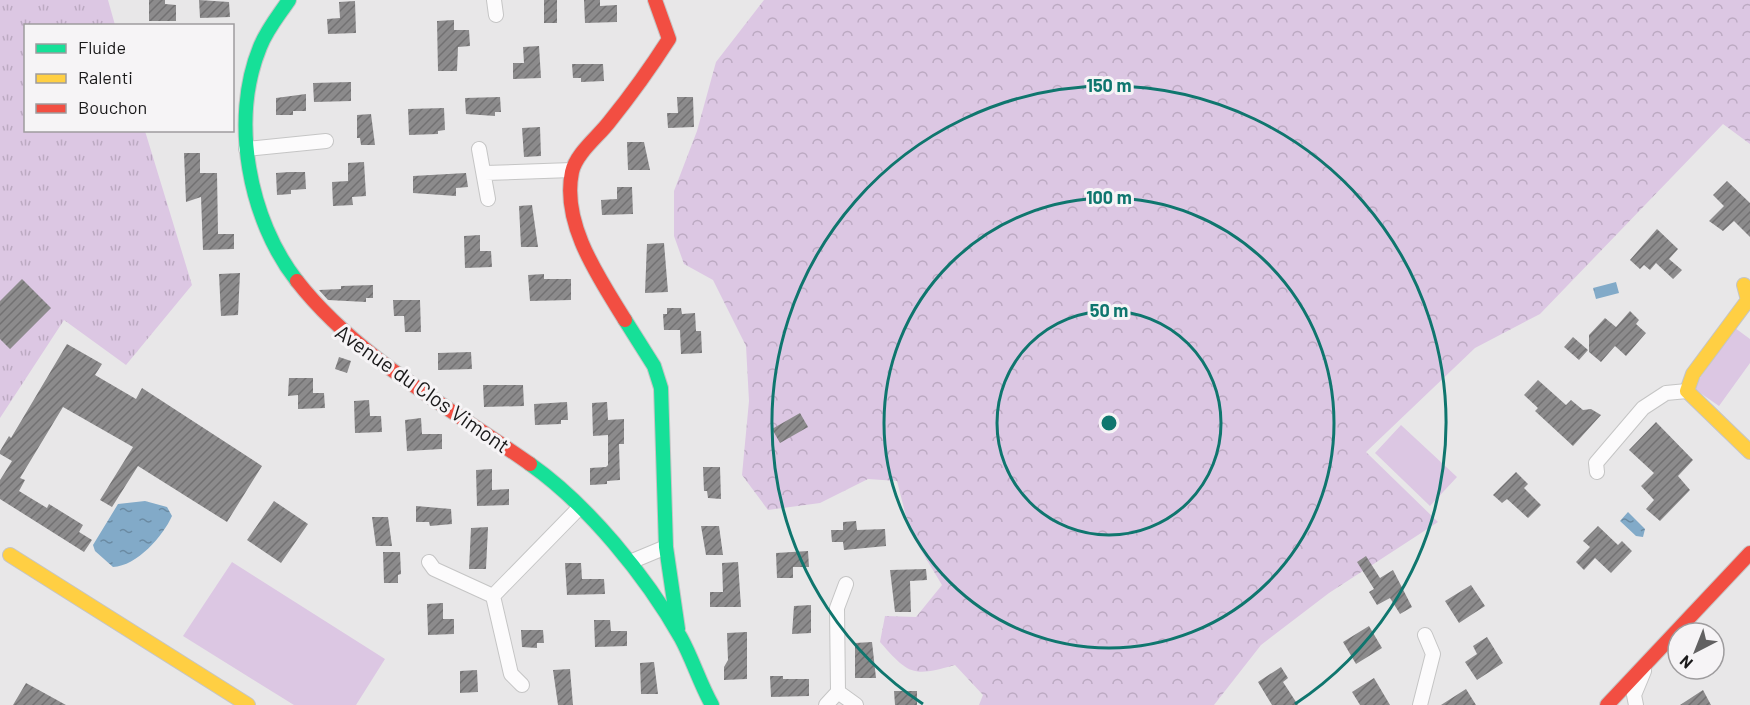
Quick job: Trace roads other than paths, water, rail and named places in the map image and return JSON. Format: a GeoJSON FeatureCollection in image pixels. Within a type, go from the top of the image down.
{"type":"FeatureCollection","features":[{"type":"Feature","properties":{"kind":"street","name":"Avenue du Clos Vimont"},"geometry":{"type":"LineString","coordinates":[[289,0],[265,36],[254,73],[246,118],[246,149],[255,200],[277,254],[305,297],[362,348],[488,433],[550,479],[579,508],[630,562],[680,636],[712,705]]}},
{"type":"Feature","properties":{"kind":"street"},"geometry":{"type":"LineString","coordinates":[[494,0],[496,15]]}},
{"type":"Feature","properties":{"kind":"street"},"geometry":{"type":"LineString","coordinates":[[485,172],[572,170],[642,81],[669,39],[655,0]]}},
{"type":"Feature","properties":{"kind":"street"},"geometry":{"type":"LineString","coordinates":[[246,149],[326,141]]}},
{"type":"Feature","properties":{"kind":"street"},"geometry":{"type":"LineString","coordinates":[[479,149],[485,172],[488,199]]}},
{"type":"Feature","properties":{"kind":"street","name":"Avenue du Clos Vimont"},"geometry":{"type":"LineString","coordinates":[[572,170],[569,194],[574,220],[583,245],[654,366],[661,388],[666,547],[680,636]]}},
{"type":"Feature","properties":{"kind":"street"},"geometry":{"type":"LineString","coordinates":[[1687,391],[1693,374],[1748,300],[1744,285]]}},
{"type":"Feature","properties":{"kind":"street"},"geometry":{"type":"LineString","coordinates":[[1597,472],[1596,463],[1643,408],[1666,393],[1687,391],[1750,452]]}},
{"type":"Feature","properties":{"kind":"street"},"geometry":{"type":"LineString","coordinates":[[493,596],[579,508]]}},
{"type":"Feature","properties":{"kind":"street"},"geometry":{"type":"LineString","coordinates":[[630,562],[666,547]]}},
{"type":"Feature","properties":{"kind":"street"},"geometry":{"type":"LineString","coordinates":[[1607,705],[1649,658],[1750,554]]}},
{"type":"Feature","properties":{"kind":"street"},"geometry":{"type":"LineString","coordinates":[[10,555],[248,705]]}},
{"type":"Feature","properties":{"kind":"street"},"geometry":{"type":"LineString","coordinates":[[429,562],[434,569],[493,596]]}},
{"type":"Feature","properties":{"kind":"street"},"geometry":{"type":"LineString","coordinates":[[826,705],[838,692],[837,608],[846,584]]}},
{"type":"Feature","properties":{"kind":"street"},"geometry":{"type":"LineString","coordinates":[[493,596],[511,674],[522,685]]}},
{"type":"Feature","properties":{"kind":"street"},"geometry":{"type":"LineString","coordinates":[[1420,705],[1433,654],[1425,634]]}},
{"type":"Feature","properties":{"kind":"street"},"geometry":{"type":"LineString","coordinates":[[1636,705],[1634,695],[1649,658]]}},
{"type":"Feature","properties":{"kind":"street"},"geometry":{"type":"LineString","coordinates":[[838,692],[856,705]]}},
{"type":"Feature","properties":{"kind":"water"},"geometry":{"type":"Polygon","coordinates":[[[1616,282],[1619,293],[1596,299],[1593,288],[1616,282]]]}},
{"type":"Feature","properties":{"kind":"water"},"geometry":{"type":"Polygon","coordinates":[[[145,501],[167,507],[172,516],[156,541],[140,556],[113,567],[95,551],[93,545],[118,504],[145,501]]]}},
{"type":"Feature","properties":{"kind":"water"},"geometry":{"type":"Polygon","coordinates":[[[1628,512],[1645,529],[1643,537],[1636,536],[1620,521],[1628,512]]]}}]}
